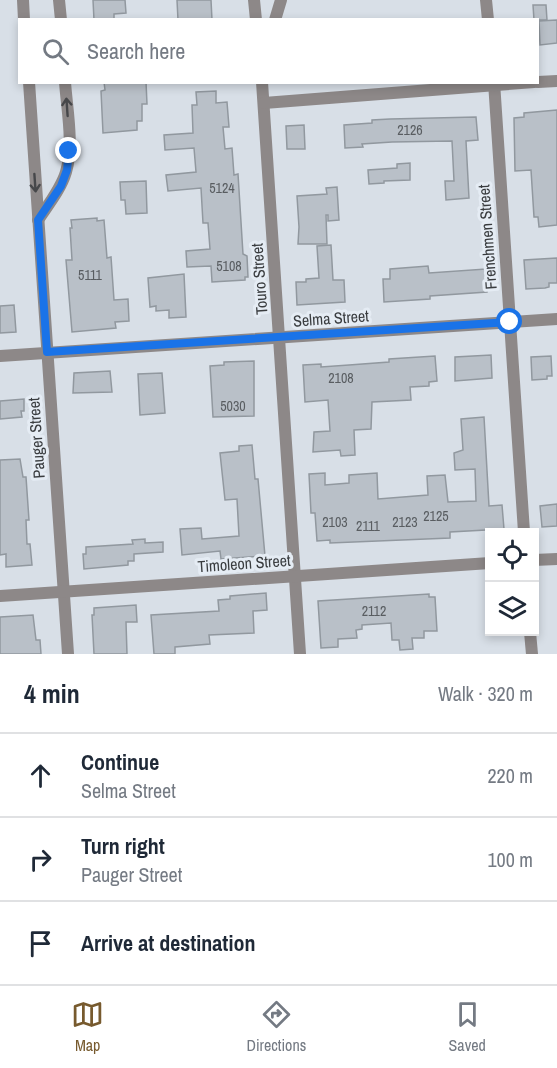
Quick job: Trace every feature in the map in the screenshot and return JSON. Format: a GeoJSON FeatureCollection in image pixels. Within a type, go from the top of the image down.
{"type":"FeatureCollection","features":[{"type":"Feature","properties":{"kind":"street"},"geometry":{"type":"LineString","coordinates":[[23,0],[24,18]]}},
{"type":"Feature","properties":{"kind":"street"},"geometry":{"type":"LineString","coordinates":[[59,0],[61,18]]}},
{"type":"Feature","properties":{"kind":"street"},"geometry":{"type":"LineString","coordinates":[[254,0],[256,18]]}},
{"type":"Feature","properties":{"kind":"street"},"geometry":{"type":"LineString","coordinates":[[276,18],[280,0]]}},
{"type":"Feature","properties":{"kind":"street"},"geometry":{"type":"LineString","coordinates":[[486,0],[488,18]]}},
{"type":"Feature","properties":{"kind":"street"},"geometry":{"type":"LineString","coordinates":[[539,82],[557,81]]}},
{"type":"Feature","properties":{"kind":"street","name":"Pauger Street"},"geometry":{"type":"LineString","coordinates":[[28,84],[68,654]]}},
{"type":"Feature","properties":{"kind":"street"},"geometry":{"type":"LineString","coordinates":[[38,220],[61,186],[67,170],[69,135],[65,84]]}},
{"type":"Feature","properties":{"kind":"street","name":"Touro Street"},"geometry":{"type":"LineString","coordinates":[[262,84],[300,654]]}},
{"type":"Feature","properties":{"kind":"street"},"geometry":{"type":"LineString","coordinates":[[264,103],[494,84]]}},
{"type":"Feature","properties":{"kind":"street","name":"Frenchmen Street"},"geometry":{"type":"LineString","coordinates":[[494,84],[524,528]]}},
{"type":"Feature","properties":{"kind":"street","name":"Selma Street"},"geometry":{"type":"LineString","coordinates":[[0,356],[557,319]]}},
{"type":"Feature","properties":{"kind":"street"},"geometry":{"type":"LineString","coordinates":[[539,560],[557,559]]}},
{"type":"Feature","properties":{"kind":"street","name":"Timoleon Street"},"geometry":{"type":"LineString","coordinates":[[0,596],[485,563]]}},
{"type":"Feature","properties":{"kind":"street"},"geometry":{"type":"LineString","coordinates":[[530,636],[531,654]]}},
{"type":"Feature","properties":{"kind":"building"},"geometry":{"type":"Polygon","coordinates":[[[93,0],[125,0],[126,13],[114,14],[114,18],[94,18],[93,0]]]}},
{"type":"Feature","properties":{"kind":"building"},"geometry":{"type":"Polygon","coordinates":[[[177,0],[211,0],[212,18],[178,18],[177,0]]]}},
{"type":"Feature","properties":{"kind":"building"},"geometry":{"type":"Polygon","coordinates":[[[533,5],[546,5],[547,20],[534,18],[533,5]]]}},
{"type":"Feature","properties":{"kind":"building"},"geometry":{"type":"Polygon","coordinates":[[[557,20],[557,43],[540,45],[539,21],[557,20]]]}},
{"type":"Feature","properties":{"kind":"building"},"geometry":{"type":"Polygon","coordinates":[[[104,84],[146,84],[147,104],[142,104],[142,121],[137,121],[137,130],[103,133],[101,91],[105,90],[104,84]]]}},
{"type":"Feature","properties":{"kind":"building"},"geometry":{"type":"Polygon","coordinates":[[[216,91],[216,103],[227,102],[229,127],[223,127],[225,149],[232,148],[234,175],[238,174],[243,254],[247,256],[248,277],[245,277],[245,280],[212,282],[211,266],[187,267],[186,251],[210,249],[208,223],[203,223],[201,188],[168,191],[166,175],[196,172],[194,148],[165,150],[164,135],[193,133],[192,105],[197,105],[196,92],[216,91]]]}},
{"type":"Feature","properties":{"kind":"building"},"geometry":{"type":"Polygon","coordinates":[[[557,110],[557,225],[539,227],[538,217],[534,217],[531,170],[515,171],[514,118],[524,117],[524,113],[557,110]]]}},
{"type":"Feature","properties":{"kind":"building"},"geometry":{"type":"Polygon","coordinates":[[[476,117],[478,140],[466,141],[469,198],[446,200],[445,181],[454,181],[452,141],[392,142],[362,144],[363,147],[345,148],[344,125],[372,123],[372,120],[476,117]]]}},
{"type":"Feature","properties":{"kind":"building"},"geometry":{"type":"Polygon","coordinates":[[[304,125],[305,149],[287,149],[286,126],[304,125]]]}},
{"type":"Feature","properties":{"kind":"building"},"geometry":{"type":"Polygon","coordinates":[[[410,163],[410,180],[369,184],[368,170],[397,168],[397,164],[410,163]]]}},
{"type":"Feature","properties":{"kind":"building"},"geometry":{"type":"Polygon","coordinates":[[[146,181],[147,213],[126,214],[125,200],[121,200],[120,182],[146,181]]]}},
{"type":"Feature","properties":{"kind":"building"},"geometry":{"type":"Polygon","coordinates":[[[337,187],[339,220],[328,221],[328,215],[326,215],[327,244],[298,244],[297,196],[327,194],[326,188],[337,187]]]}},
{"type":"Feature","properties":{"kind":"building"},"geometry":{"type":"Polygon","coordinates":[[[97,218],[97,221],[104,220],[107,258],[111,257],[114,300],[128,299],[129,321],[115,322],[116,328],[72,332],[66,260],[72,260],[71,220],[97,218]]]}},
{"type":"Feature","properties":{"kind":"building"},"geometry":{"type":"Polygon","coordinates":[[[331,245],[333,280],[344,280],[345,302],[297,305],[296,282],[319,278],[317,246],[331,245]]]}},
{"type":"Feature","properties":{"kind":"building"},"geometry":{"type":"Polygon","coordinates":[[[557,258],[557,283],[549,283],[549,287],[545,288],[526,289],[524,260],[557,258]]]}},
{"type":"Feature","properties":{"kind":"building"},"geometry":{"type":"Polygon","coordinates":[[[428,266],[429,273],[486,269],[487,292],[384,302],[383,279],[390,279],[390,269],[428,266]]]}},
{"type":"Feature","properties":{"kind":"building"},"geometry":{"type":"Polygon","coordinates":[[[184,274],[186,317],[169,318],[169,310],[156,311],[156,306],[150,307],[148,278],[184,274]]]}},
{"type":"Feature","properties":{"kind":"building"},"geometry":{"type":"Polygon","coordinates":[[[14,305],[16,332],[0,333],[0,306],[14,305]]]}},
{"type":"Feature","properties":{"kind":"building"},"geometry":{"type":"Polygon","coordinates":[[[491,355],[492,378],[455,381],[455,357],[491,355]]]}},
{"type":"Feature","properties":{"kind":"building"},"geometry":{"type":"Polygon","coordinates":[[[435,356],[437,381],[429,382],[429,386],[410,387],[411,400],[372,402],[371,429],[354,430],[355,455],[341,456],[340,450],[313,452],[314,432],[330,431],[328,400],[305,402],[303,365],[321,364],[321,367],[435,356]]]}},
{"type":"Feature","properties":{"kind":"building"},"geometry":{"type":"Polygon","coordinates":[[[551,356],[552,376],[547,376],[547,379],[532,380],[531,357],[551,356]]]}},
{"type":"Feature","properties":{"kind":"building"},"geometry":{"type":"Polygon","coordinates":[[[254,361],[254,416],[213,417],[210,366],[224,365],[224,362],[254,361]]]}},
{"type":"Feature","properties":{"kind":"building"},"geometry":{"type":"Polygon","coordinates":[[[110,371],[112,392],[73,393],[74,373],[110,371]]]}},
{"type":"Feature","properties":{"kind":"building"},"geometry":{"type":"Polygon","coordinates":[[[162,373],[165,413],[140,415],[138,374],[162,373]]]}},
{"type":"Feature","properties":{"kind":"building"},"geometry":{"type":"Polygon","coordinates":[[[24,399],[22,417],[0,419],[0,401],[24,399]]]}},
{"type":"Feature","properties":{"kind":"building"},"geometry":{"type":"Polygon","coordinates":[[[484,417],[489,506],[502,505],[504,528],[450,532],[450,538],[330,543],[330,540],[317,541],[315,513],[311,513],[309,474],[325,473],[325,485],[349,483],[349,475],[377,473],[378,499],[428,495],[427,476],[445,475],[448,502],[476,501],[475,469],[455,470],[454,453],[463,450],[461,419],[484,417]]]}},
{"type":"Feature","properties":{"kind":"building"},"geometry":{"type":"Polygon","coordinates":[[[252,445],[255,479],[258,479],[265,556],[221,559],[220,551],[182,555],[180,529],[201,528],[202,539],[239,536],[237,499],[225,500],[220,453],[239,451],[239,446],[252,445]]]}},
{"type":"Feature","properties":{"kind":"building"},"geometry":{"type":"Polygon","coordinates":[[[20,459],[23,477],[26,477],[29,520],[26,520],[27,544],[30,544],[32,565],[6,567],[6,554],[0,555],[0,460],[20,459]]]}},
{"type":"Feature","properties":{"kind":"building"},"geometry":{"type":"Polygon","coordinates":[[[557,504],[557,526],[542,527],[540,506],[557,504]]]}},
{"type":"Feature","properties":{"kind":"building"},"geometry":{"type":"Polygon","coordinates":[[[145,539],[145,543],[163,542],[163,552],[134,554],[134,561],[128,561],[128,565],[84,569],[83,554],[86,554],[86,547],[133,544],[132,540],[145,539]]]}},
{"type":"Feature","properties":{"kind":"building"},"geometry":{"type":"Polygon","coordinates":[[[266,593],[267,610],[253,611],[254,633],[209,635],[210,644],[175,647],[175,654],[154,654],[151,615],[219,611],[218,600],[230,599],[230,596],[266,593]]]}},
{"type":"Feature","properties":{"kind":"building"},"geometry":{"type":"Polygon","coordinates":[[[429,594],[429,597],[435,597],[437,631],[424,631],[424,638],[412,638],[413,649],[400,650],[399,640],[392,640],[391,623],[362,625],[362,629],[356,630],[357,638],[338,639],[338,647],[321,648],[318,601],[429,594]]]}},
{"type":"Feature","properties":{"kind":"building"},"geometry":{"type":"Polygon","coordinates":[[[136,605],[137,622],[126,622],[127,654],[94,654],[92,615],[94,615],[94,608],[136,605]]]}},
{"type":"Feature","properties":{"kind":"building"},"geometry":{"type":"Polygon","coordinates":[[[33,615],[36,640],[40,640],[41,654],[0,654],[0,617],[33,615]]]}},
{"type":"Feature","properties":{"kind":"route"},"geometry":{"type":"LineString","coordinates":[[69,151],[67,170],[61,186],[38,220],[47,352],[510,322]]}}]}
